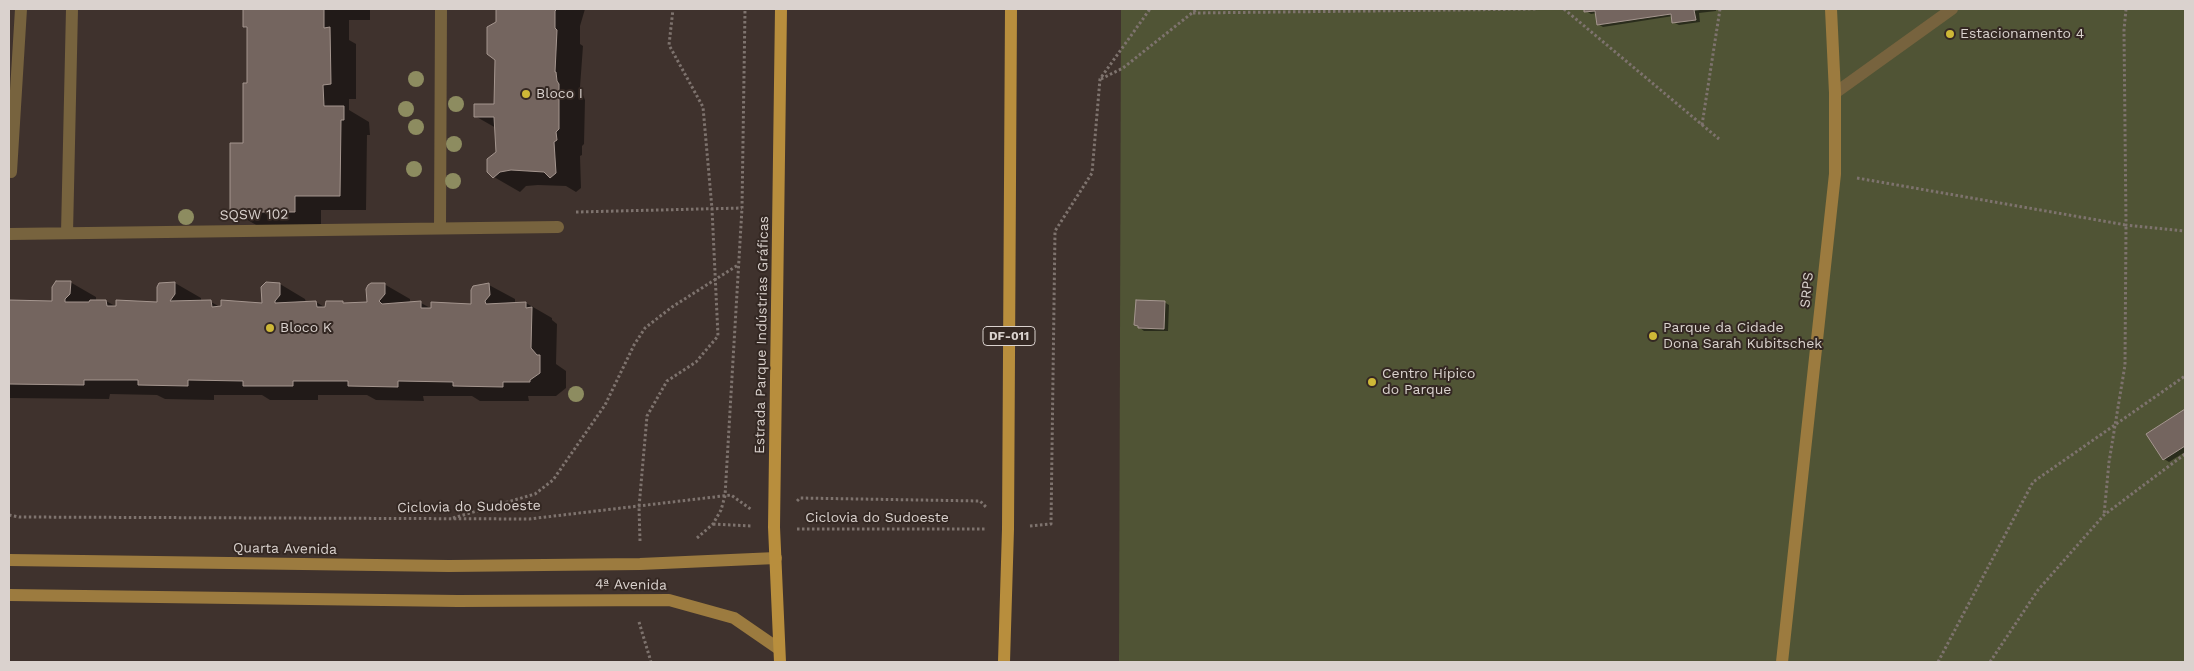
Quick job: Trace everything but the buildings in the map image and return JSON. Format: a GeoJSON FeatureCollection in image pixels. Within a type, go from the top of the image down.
{"type":"FeatureCollection","features":[{"type":"Feature","properties":{"kind":"main road","name":"Estrada Parque Indústrias Gráficas"},"geometry":{"type":"LineString","coordinates":[[780,656],[774,527],[781,9]]}},
{"type":"Feature","properties":{"kind":"main road","name":"DF-011"},"geometry":{"type":"LineString","coordinates":[[1004,662],[1008,529],[1011,9]]}},
{"type":"Feature","properties":{"kind":"main road","name":"SRPS"},"geometry":{"type":"LineString","coordinates":[[1782,662],[1786,643],[1835,174],[1831,9]]}},
{"type":"Feature","properties":{"kind":"main road","name":"4ª Avenida"},"geometry":{"type":"LineString","coordinates":[[561,564],[640,564],[776,558]]}},
{"type":"Feature","properties":{"kind":"main road","name":"Quarta Avenida"},"geometry":{"type":"LineString","coordinates":[[9,560],[449,566],[561,564]]}},
{"type":"Feature","properties":{"kind":"main road","name":"4ª Avenida"},"geometry":{"type":"LineString","coordinates":[[9,595],[458,601],[669,600],[734,618],[780,656]]}},
{"type":"Feature","properties":{"kind":"street"},"geometry":{"type":"LineString","coordinates":[[11,172],[21,9]]}},
{"type":"Feature","properties":{"kind":"street"},"geometry":{"type":"LineString","coordinates":[[67,233],[72,9]]}},
{"type":"Feature","properties":{"kind":"street"},"geometry":{"type":"LineString","coordinates":[[440,228],[441,9]]}},
{"type":"Feature","properties":{"kind":"street"},"geometry":{"type":"LineString","coordinates":[[1834,92],[1952,9]]}},
{"type":"Feature","properties":{"kind":"street","name":"SQSW 102"},"geometry":{"type":"LineString","coordinates":[[9,234],[558,227]]}},
{"type":"Feature","properties":{"kind":"path"},"geometry":{"type":"LineString","coordinates":[[640,564],[639,507],[647,416],[667,381],[696,362],[718,336],[712,209],[703,107],[669,45],[674,9]]}},
{"type":"Feature","properties":{"kind":"path"},"geometry":{"type":"LineString","coordinates":[[689,540],[698,537],[713,524],[721,510],[725,496],[742,208],[746,9]]}},
{"type":"Feature","properties":{"kind":"path"},"geometry":{"type":"LineString","coordinates":[[1100,79],[1150,9]]}},
{"type":"Feature","properties":{"kind":"path"},"geometry":{"type":"LineString","coordinates":[[1100,79],[1123,68],[1197,9]]}},
{"type":"Feature","properties":{"kind":"path"},"geometry":{"type":"LineString","coordinates":[[1193,12],[1538,9]]}},
{"type":"Feature","properties":{"kind":"path"},"geometry":{"type":"LineString","coordinates":[[1564,9],[1719,139]]}},
{"type":"Feature","properties":{"kind":"path"},"geometry":{"type":"LineString","coordinates":[[1702,126],[1720,9]]}},
{"type":"Feature","properties":{"kind":"path"},"geometry":{"type":"LineString","coordinates":[[2104,515],[2125,365],[2124,30],[2126,9]]}},
{"type":"Feature","properties":{"kind":"path","name":"Ciclovia do Sudoeste"},"geometry":{"type":"LineString","coordinates":[[713,524],[803,529],[1008,529],[1051,524],[1055,232],[1092,173],[1100,79]]}},
{"type":"Feature","properties":{"kind":"path"},"geometry":{"type":"LineString","coordinates":[[1835,174],[2126,225],[2185,232]]}},
{"type":"Feature","properties":{"kind":"path"},"geometry":{"type":"LineString","coordinates":[[575,212],[742,208]]}},
{"type":"Feature","properties":{"kind":"path"},"geometry":{"type":"LineString","coordinates":[[448,519],[535,494],[553,480],[605,405],[634,345],[645,328],[715,278],[738,264]]}},
{"type":"Feature","properties":{"kind":"path"},"geometry":{"type":"LineString","coordinates":[[1938,662],[2033,482],[2185,376]]}},
{"type":"Feature","properties":{"kind":"path"},"geometry":{"type":"LineString","coordinates":[[1990,662],[2038,590],[2104,515],[2185,454]]}},
{"type":"Feature","properties":{"kind":"path"},"geometry":{"type":"LineString","coordinates":[[725,496],[731,495],[774,527],[800,498],[980,501],[1008,529]]}},
{"type":"Feature","properties":{"kind":"path","name":"Ciclovia do Sudoeste"},"geometry":{"type":"LineString","coordinates":[[9,514],[19,518],[529,519],[725,496]]}},
{"type":"Feature","properties":{"kind":"green space","name":"Parque da Cidade Dona Sarah Kubitschek"},"geometry":{"type":"Polygon","coordinates":[[[1121,9],[2185,9],[2185,662],[1119,662],[1121,9]]]}},
{"type":"Feature","properties":{"kind":"place","name":"Estacionamento 4"},"geometry":{"type":"Point","coordinates":[1950,34]}},
{"type":"Feature","properties":{"kind":"place","name":"Bloco I"},"geometry":{"type":"Point","coordinates":[526,94]}},
{"type":"Feature","properties":{"kind":"place","name":"Bloco K"},"geometry":{"type":"Point","coordinates":[270,328]}},
{"type":"Feature","properties":{"kind":"place","name":"Parque da Cidade Dona Sarah Kubitschek"},"geometry":{"type":"Point","coordinates":[1653,336]}},
{"type":"Feature","properties":{"kind":"place","name":"Centro Hípico do Parque"},"geometry":{"type":"Point","coordinates":[1372,382]}}]}
